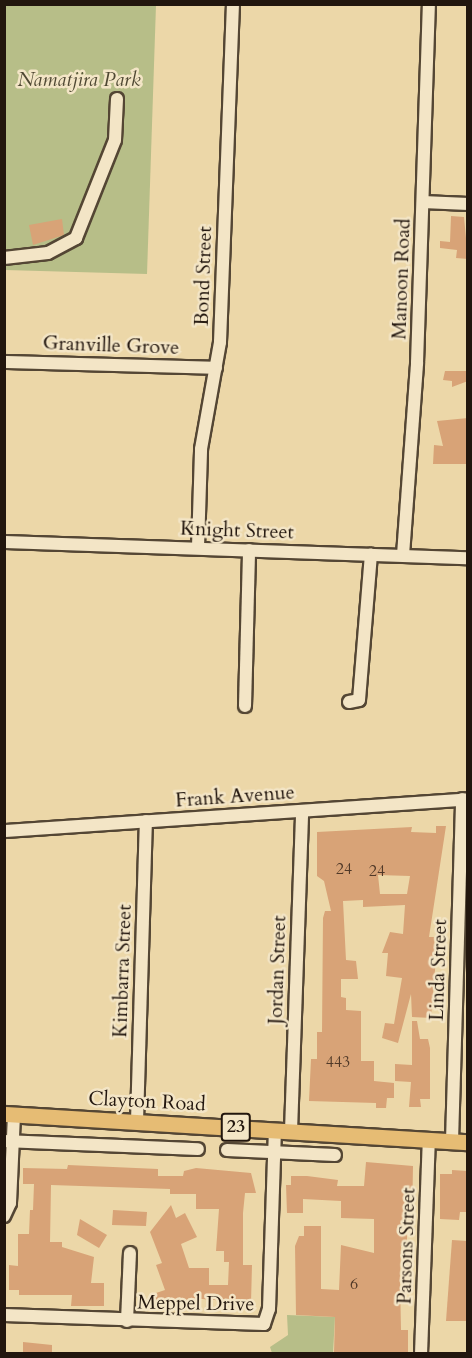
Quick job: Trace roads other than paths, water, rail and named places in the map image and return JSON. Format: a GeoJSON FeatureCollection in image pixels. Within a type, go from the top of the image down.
{"type":"FeatureCollection","features":[{"type":"Feature","properties":{"kind":"main road","name":"Clayton Road"},"geometry":{"type":"LineString","coordinates":[[9,1114],[460,1141]]}},
{"type":"Feature","properties":{"kind":"street","name":"Bond Street"},"geometry":{"type":"LineString","coordinates":[[198,547],[201,449],[216,368],[233,4]]}},
{"type":"Feature","properties":{"kind":"street","name":"Manoon Road"},"geometry":{"type":"LineString","coordinates":[[403,555],[423,202],[429,4]]}},
{"type":"Feature","properties":{"kind":"street"},"geometry":{"type":"LineString","coordinates":[[4,258],[48,253],[76,238],[115,140],[117,99]]}},
{"type":"Feature","properties":{"kind":"street"},"geometry":{"type":"LineString","coordinates":[[423,202],[468,204]]}},
{"type":"Feature","properties":{"kind":"street","name":"Granville Grove"},"geometry":{"type":"LineString","coordinates":[[4,362],[216,368]]}},
{"type":"Feature","properties":{"kind":"street","name":"Knight Street"},"geometry":{"type":"LineString","coordinates":[[4,543],[198,547],[468,558]]}},
{"type":"Feature","properties":{"kind":"street"},"geometry":{"type":"LineString","coordinates":[[245,706],[249,550]]}},
{"type":"Feature","properties":{"kind":"street"},"geometry":{"type":"LineString","coordinates":[[349,702],[359,700],[371,554]]}},
{"type":"Feature","properties":{"kind":"street","name":"Frank Avenue"},"geometry":{"type":"LineString","coordinates":[[4,831],[465,799]]}},
{"type":"Feature","properties":{"kind":"street","name":"Linda Street"},"geometry":{"type":"LineString","coordinates":[[460,1141],[465,799]]}},
{"type":"Feature","properties":{"kind":"street","name":"Jordan Street"},"geometry":{"type":"LineString","coordinates":[[291,1131],[302,811]]}},
{"type":"Feature","properties":{"kind":"street","name":"Kimbarra Street"},"geometry":{"type":"LineString","coordinates":[[136,1122],[146,821]]}},
{"type":"Feature","properties":{"kind":"street"},"geometry":{"type":"LineString","coordinates":[[4,1215],[10,1203],[9,1114]]}},
{"type":"Feature","properties":{"kind":"street","name":"Meppel Drive"},"geometry":{"type":"LineString","coordinates":[[4,1315],[264,1324],[269,1309],[275,1130]]}},
{"type":"Feature","properties":{"kind":"street","name":"Parsons Street"},"geometry":{"type":"LineString","coordinates":[[421,1353],[429,1139]]}},
{"type":"Feature","properties":{"kind":"street"},"geometry":{"type":"LineString","coordinates":[[8,1141],[198,1149]]}},
{"type":"Feature","properties":{"kind":"street"},"geometry":{"type":"LineString","coordinates":[[227,1150],[335,1155]]}},
{"type":"Feature","properties":{"kind":"street"},"geometry":{"type":"LineString","coordinates":[[127,1321],[130,1254]]}},
{"type":"Feature","properties":{"kind":"park label","name":"Namatjira Park"},"geometry":{"type":"Point","coordinates":[79,79]}}]}
